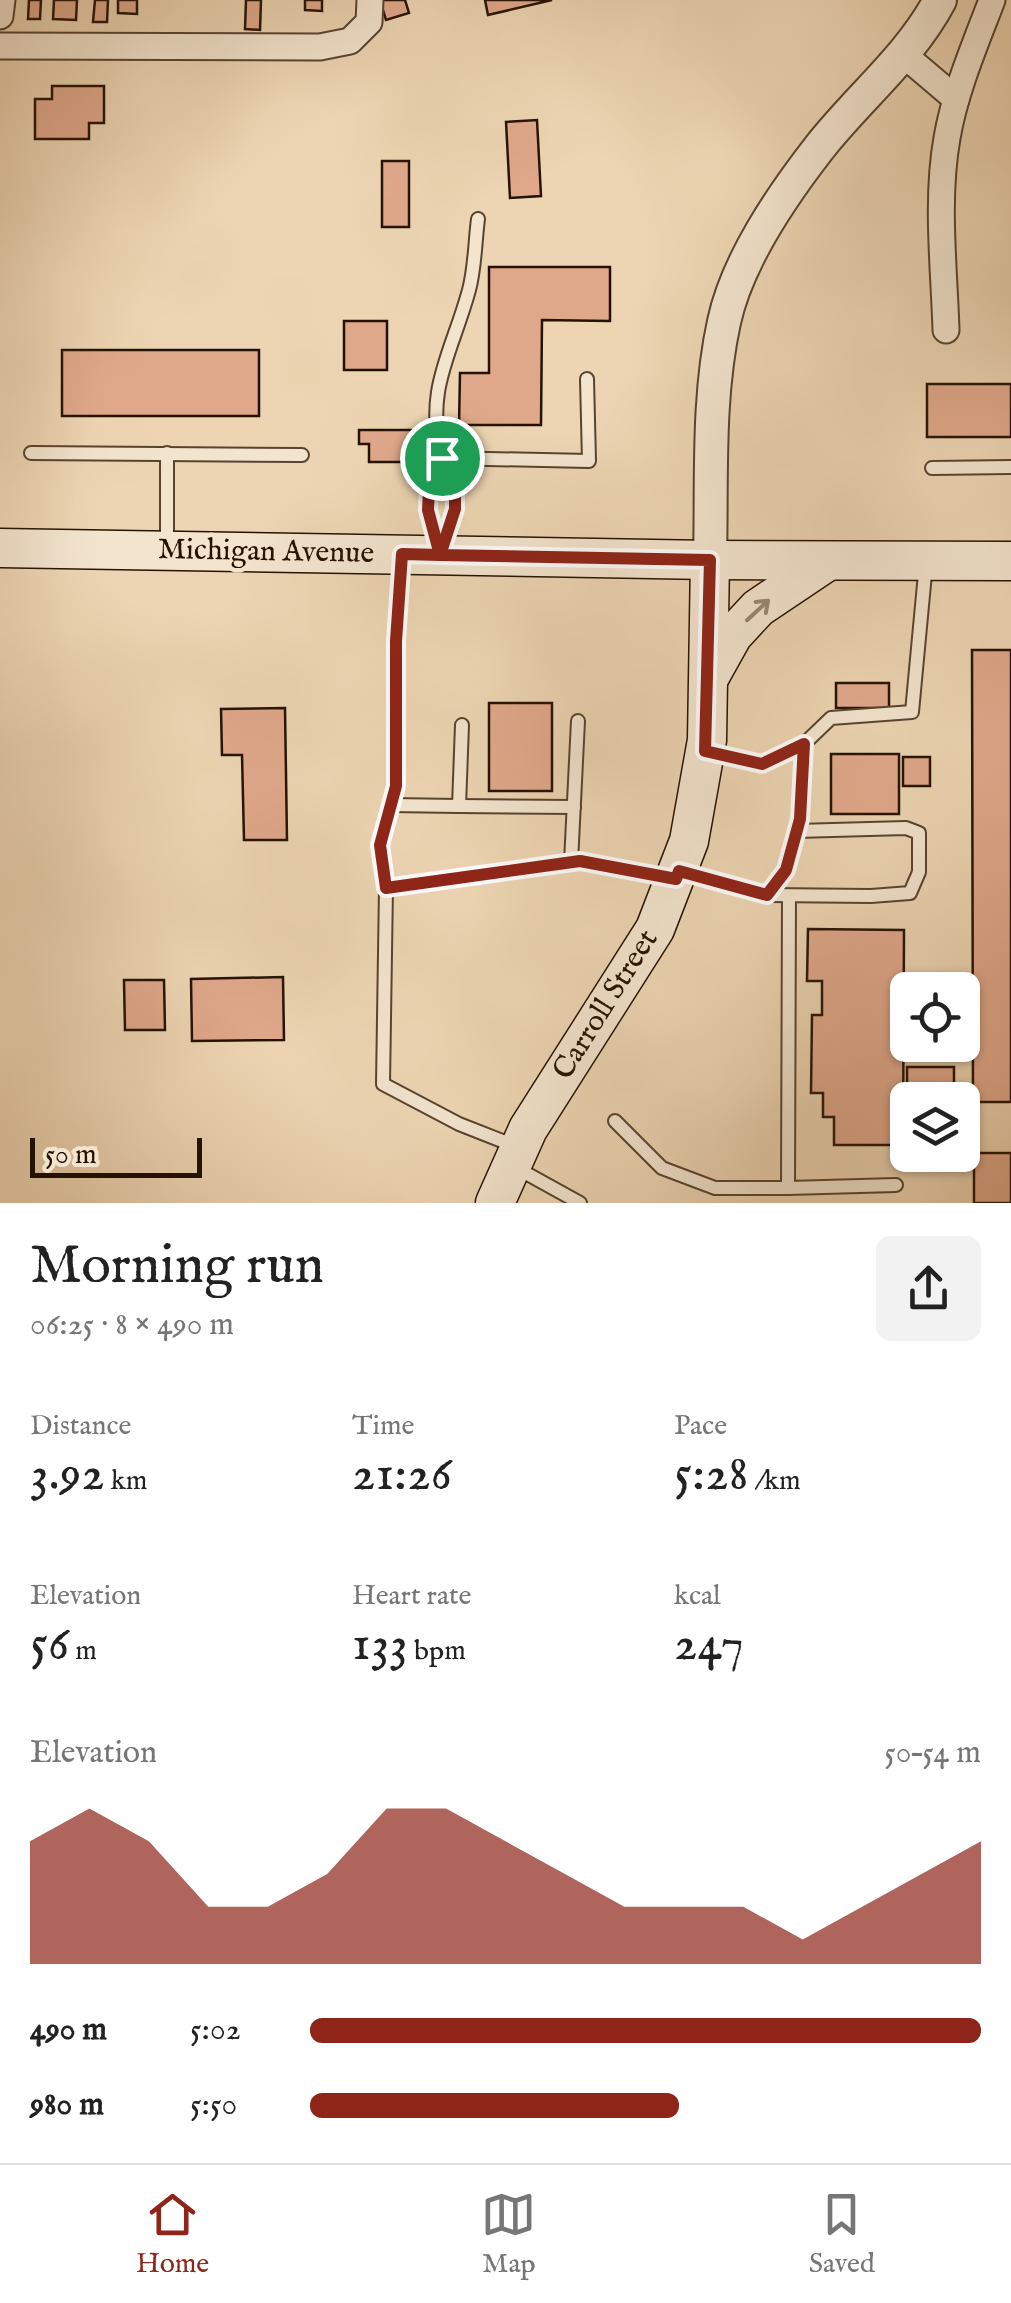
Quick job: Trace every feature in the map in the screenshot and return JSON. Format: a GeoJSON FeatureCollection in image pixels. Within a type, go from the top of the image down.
{"type":"FeatureCollection","features":[{"type":"Feature","properties":{"kind":"main road","name":"Michigan Avenue"},"geometry":{"type":"LineString","coordinates":[[0,548],[710,560],[1011,560]]}},
{"type":"Feature","properties":{"kind":"main road","name":"Carroll Street"},"geometry":{"type":"LineString","coordinates":[[495,1203],[528,1129],[655,929],[690,842],[705,751],[710,560]]}},
{"type":"Feature","properties":{"kind":"main road"},"geometry":{"type":"LineString","coordinates":[[708,680],[733,635],[758,608],[829,560]]}},
{"type":"Feature","properties":{"kind":"street"},"geometry":{"type":"LineString","coordinates":[[0,16],[2,0]]}},
{"type":"Feature","properties":{"kind":"street"},"geometry":{"type":"LineString","coordinates":[[0,46],[320,47],[350,41],[369,22],[370,0]]}},
{"type":"Feature","properties":{"kind":"street"},"geometry":{"type":"LineString","coordinates":[[710,560],[713,421],[724,321],[749,256],[786,193],[822,144],[903,54],[940,0]]}},
{"type":"Feature","properties":{"kind":"street"},"geometry":{"type":"LineString","coordinates":[[946,330],[942,182],[946,140],[992,0]]}},
{"type":"Feature","properties":{"kind":"street"},"geometry":{"type":"LineString","coordinates":[[903,54],[956,100]]}},
{"type":"Feature","properties":{"kind":"lane"},"geometry":{"type":"LineString","coordinates":[[440,555],[455,509],[455,468],[442,458],[438,441],[437,388],[469,288],[478,219]]}},
{"type":"Feature","properties":{"kind":"lane"},"geometry":{"type":"LineString","coordinates":[[440,555],[428,510],[430,468],[442,458],[589,461],[587,379]]}},
{"type":"Feature","properties":{"kind":"lane"},"geometry":{"type":"LineString","coordinates":[[30,453],[302,455]]}},
{"type":"Feature","properties":{"kind":"lane"},"geometry":{"type":"LineString","coordinates":[[167,453],[167,550]]}},
{"type":"Feature","properties":{"kind":"lane"},"geometry":{"type":"LineString","coordinates":[[932,468],[1011,467]]}},
{"type":"Feature","properties":{"kind":"lane"},"geometry":{"type":"LineString","coordinates":[[402,554],[396,641],[396,786],[380,845],[386,888],[383,1084],[515,1156],[580,1203]]}},
{"type":"Feature","properties":{"kind":"lane"},"geometry":{"type":"LineString","coordinates":[[705,751],[762,764],[804,744],[831,718],[912,712],[926,560]]}},
{"type":"Feature","properties":{"kind":"lane"},"geometry":{"type":"LineString","coordinates":[[571,862],[578,721]]}},
{"type":"Feature","properties":{"kind":"lane"},"geometry":{"type":"LineString","coordinates":[[459,806],[462,726]]}},
{"type":"Feature","properties":{"kind":"lane"},"geometry":{"type":"LineString","coordinates":[[767,895],[786,870],[796,831],[804,744]]}},
{"type":"Feature","properties":{"kind":"lane"},"geometry":{"type":"LineString","coordinates":[[390,805],[574,807]]}},
{"type":"Feature","properties":{"kind":"lane"},"geometry":{"type":"LineString","coordinates":[[386,888],[580,861],[789,896],[910,892],[919,872],[918,833],[906,828],[796,831]]}},
{"type":"Feature","properties":{"kind":"lane"},"geometry":{"type":"LineString","coordinates":[[788,1188],[789,896]]}},
{"type":"Feature","properties":{"kind":"lane"},"geometry":{"type":"LineString","coordinates":[[615,1121],[662,1168],[716,1188],[896,1185]]}},
{"type":"Feature","properties":{"kind":"building"},"geometry":{"type":"Polygon","coordinates":[[[29,0],[41,0],[40,19],[28,19],[29,0]]]}},
{"type":"Feature","properties":{"kind":"building"},"geometry":{"type":"Polygon","coordinates":[[[54,0],[77,0],[76,20],[53,19],[54,0]]]}},
{"type":"Feature","properties":{"kind":"building"},"geometry":{"type":"Polygon","coordinates":[[[95,0],[108,0],[107,22],[93,22],[95,0]]]}},
{"type":"Feature","properties":{"kind":"building"},"geometry":{"type":"Polygon","coordinates":[[[118,0],[137,0],[137,14],[118,13],[118,0]]]}},
{"type":"Feature","properties":{"kind":"building"},"geometry":{"type":"Polygon","coordinates":[[[246,0],[261,0],[260,30],[245,29],[246,0]]]}},
{"type":"Feature","properties":{"kind":"building"},"geometry":{"type":"Polygon","coordinates":[[[305,0],[322,0],[322,11],[305,10],[305,0]]]}},
{"type":"Feature","properties":{"kind":"building"},"geometry":{"type":"Polygon","coordinates":[[[380,0],[405,0],[409,13],[386,20],[380,0]]]}},
{"type":"Feature","properties":{"kind":"building"},"geometry":{"type":"Polygon","coordinates":[[[485,0],[552,0],[488,15],[485,0]]]}},
{"type":"Feature","properties":{"kind":"building"},"geometry":{"type":"Polygon","coordinates":[[[52,86],[104,86],[104,123],[89,123],[89,139],[35,139],[35,99],[52,99],[52,86]]]}},
{"type":"Feature","properties":{"kind":"building"},"geometry":{"type":"Polygon","coordinates":[[[537,120],[541,196],[510,198],[506,122],[537,120]]]}},
{"type":"Feature","properties":{"kind":"building"},"geometry":{"type":"Polygon","coordinates":[[[382,161],[409,161],[409,227],[382,227],[382,161]]]}},
{"type":"Feature","properties":{"kind":"building"},"geometry":{"type":"Polygon","coordinates":[[[489,267],[610,267],[610,321],[542,320],[541,425],[459,425],[460,373],[489,373],[489,267]]]}},
{"type":"Feature","properties":{"kind":"building"},"geometry":{"type":"Polygon","coordinates":[[[344,321],[387,321],[387,370],[344,370],[344,321]]]}},
{"type":"Feature","properties":{"kind":"building"},"geometry":{"type":"Polygon","coordinates":[[[62,350],[259,350],[259,416],[62,416],[62,350]]]}},
{"type":"Feature","properties":{"kind":"building"},"geometry":{"type":"Polygon","coordinates":[[[927,384],[1011,384],[1011,437],[927,437],[927,384]]]}},
{"type":"Feature","properties":{"kind":"building"},"geometry":{"type":"Polygon","coordinates":[[[359,430],[415,430],[415,462],[369,462],[369,444],[359,444],[359,430]]]}},
{"type":"Feature","properties":{"kind":"building"},"geometry":{"type":"Polygon","coordinates":[[[972,650],[1011,650],[1011,1102],[980,1102],[980,1082],[973,1082],[973,1062],[980,1062],[980,972],[973,972],[972,650]]]}},
{"type":"Feature","properties":{"kind":"building"},"geometry":{"type":"Polygon","coordinates":[[[836,683],[889,683],[889,708],[836,708],[836,683]]]}},
{"type":"Feature","properties":{"kind":"building"},"geometry":{"type":"Polygon","coordinates":[[[489,703],[552,703],[552,791],[489,791],[489,703]]]}},
{"type":"Feature","properties":{"kind":"building"},"geometry":{"type":"Polygon","coordinates":[[[285,708],[287,840],[244,840],[242,755],[222,755],[221,709],[285,708]]]}},
{"type":"Feature","properties":{"kind":"building"},"geometry":{"type":"Polygon","coordinates":[[[831,754],[899,754],[899,814],[831,814],[831,754]]]}},
{"type":"Feature","properties":{"kind":"building"},"geometry":{"type":"Polygon","coordinates":[[[903,757],[930,757],[930,786],[903,786],[903,757]]]}},
{"type":"Feature","properties":{"kind":"building"},"geometry":{"type":"Polygon","coordinates":[[[808,929],[904,930],[904,972],[890,972],[890,1062],[903,1062],[903,1082],[890,1082],[890,1145],[834,1145],[834,1117],[823,1117],[823,1093],[811,1093],[812,1015],[822,1015],[822,981],[807,981],[808,929]]]}},
{"type":"Feature","properties":{"kind":"building"},"geometry":{"type":"Polygon","coordinates":[[[283,977],[284,1040],[192,1041],[191,979],[283,977]]]}},
{"type":"Feature","properties":{"kind":"building"},"geometry":{"type":"Polygon","coordinates":[[[124,980],[164,980],[165,1030],[125,1030],[124,980]]]}},
{"type":"Feature","properties":{"kind":"building"},"geometry":{"type":"Polygon","coordinates":[[[907,1067],[954,1067],[954,1082],[907,1082],[907,1067]]]}},
{"type":"Feature","properties":{"kind":"building"},"geometry":{"type":"Polygon","coordinates":[[[980,1153],[1011,1153],[1011,1203],[974,1203],[974,1172],[980,1172],[980,1153]]]}},
{"type":"Feature","properties":{"kind":"route"},"geometry":{"type":"LineString","coordinates":[[442,458],[430,468],[428,510],[440,555],[402,554],[396,641],[396,786],[380,845],[386,888],[580,861],[676,879],[679,871],[767,895],[786,870],[800,819],[804,744],[762,764],[705,751],[710,560],[440,555],[455,509],[455,468],[442,458]]}}]}
